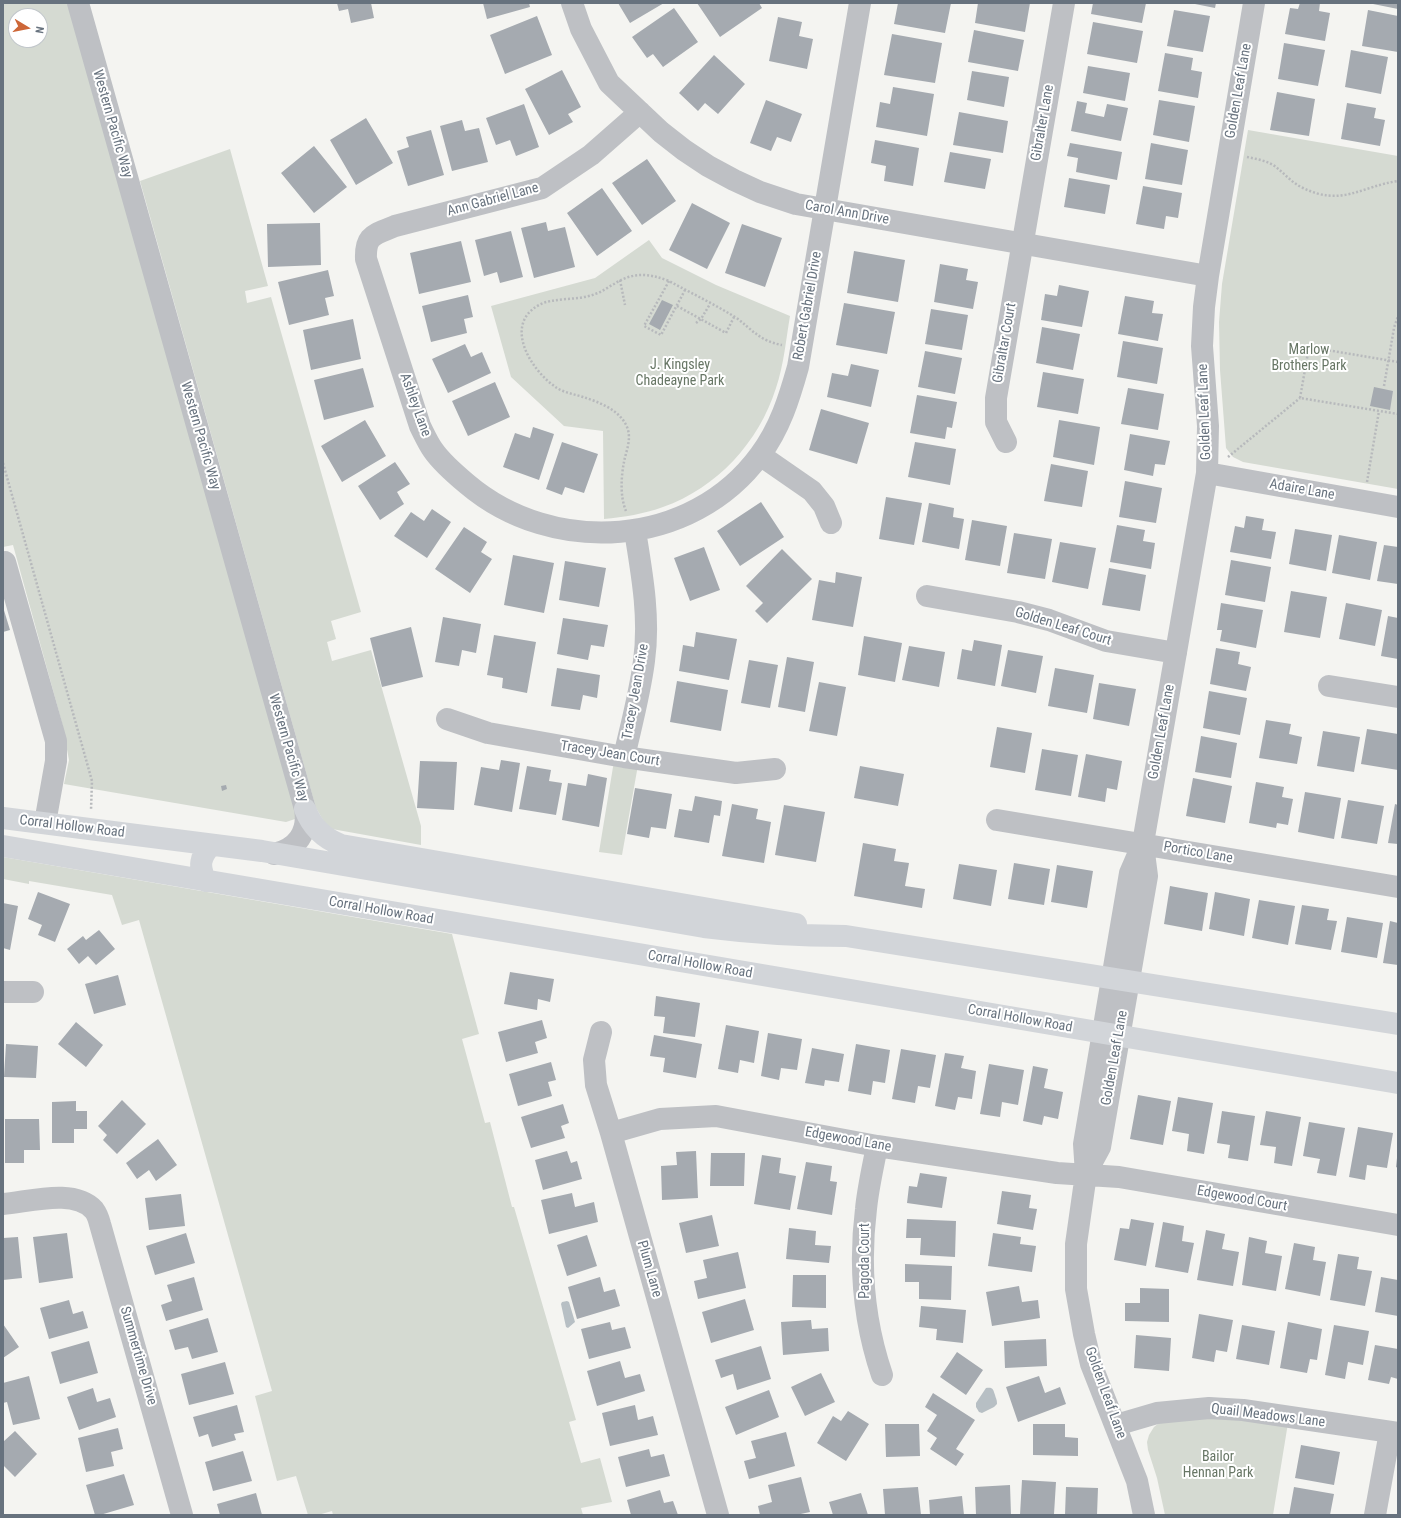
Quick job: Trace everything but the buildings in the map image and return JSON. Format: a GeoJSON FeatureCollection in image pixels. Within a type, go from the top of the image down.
{"type":"FeatureCollection","features":[{"type":"Feature","properties":{"kind":"main road"},"geometry":{"type":"LineString","coordinates":[[305,809],[309,820],[324,837],[341,845],[763,917],[846,936]]}},
{"type":"Feature","properties":{"kind":"main road","name":"Corral Hollow Road"},"geometry":{"type":"LineString","coordinates":[[3,818],[274,854],[704,927],[789,936],[846,936],[1398,1024]]}},
{"type":"Feature","properties":{"kind":"main road"},"geometry":{"type":"LineString","coordinates":[[206,881],[201,872],[201,862],[204,853],[211,845]]}},
{"type":"Feature","properties":{"kind":"main road","name":"Corral Hollow Road"},"geometry":{"type":"LineString","coordinates":[[3,846],[1398,1083]]}},
{"type":"Feature","properties":{"kind":"street","name":"Carol Ann Drive"},"geometry":{"type":"LineString","coordinates":[[572,3],[581,29],[609,83],[661,132],[684,150],[708,166],[760,192],[796,204],[1208,276]]}},
{"type":"Feature","properties":{"kind":"street","name":"Robert Gabriel Drive"},"geometry":{"type":"LineString","coordinates":[[635,531],[657,526],[693,511],[718,496],[739,479],[760,455],[779,426],[790,397],[800,349],[860,3]]}},
{"type":"Feature","properties":{"kind":"street","name":"Gibralter Lane"},"geometry":{"type":"LineString","coordinates":[[1022,243],[1064,3]]}},
{"type":"Feature","properties":{"kind":"street","name":"Golden Leaf Lane"},"geometry":{"type":"LineString","coordinates":[[1144,1515],[1137,1481],[1091,1364],[1076,1289],[1076,1244],[1086,1174],[1084,1144],[1111,1034],[1120,980],[1147,876],[1143,843],[1207,473],[1208,426],[1202,346],[1204,307],[1254,3]]}},
{"type":"Feature","properties":{"kind":"street","name":"Western Pacific Way"},"geometry":{"type":"LineString","coordinates":[[80,4],[305,809],[306,824],[300,839],[289,849],[274,854]]}},
{"type":"Feature","properties":{"kind":"street","name":"Ann Gabriel Lane"},"geometry":{"type":"LineString","coordinates":[[373,236],[395,226],[542,188],[591,155],[640,112]]}},
{"type":"Feature","properties":{"kind":"street","name":"Ashley Lane"},"geometry":{"type":"LineString","coordinates":[[373,236],[365,247],[366,259],[420,426],[433,450],[453,473],[482,498],[518,517],[569,531],[602,533],[635,531]]}},
{"type":"Feature","properties":{"kind":"street","name":"Gibraltar Court"},"geometry":{"type":"LineString","coordinates":[[1006,442],[996,422],[996,398],[1022,243]]}},
{"type":"Feature","properties":{"kind":"street"},"geometry":{"type":"LineString","coordinates":[[760,455],[812,491],[824,506],[831,523]]}},
{"type":"Feature","properties":{"kind":"street","name":"Adaire Lane"},"geometry":{"type":"LineString","coordinates":[[1207,473],[1398,507]]}},
{"type":"Feature","properties":{"kind":"street","name":"Tracey Jean Drive"},"geometry":{"type":"LineString","coordinates":[[624,757],[644,661],[646,626],[645,595],[635,531]]}},
{"type":"Feature","properties":{"kind":"street"},"geometry":{"type":"LineString","coordinates":[[5,562],[56,741],[56,761],[45,823]]}},
{"type":"Feature","properties":{"kind":"street","name":"Golden Leaf Court"},"geometry":{"type":"LineString","coordinates":[[927,596],[1018,612],[1049,620],[1106,641],[1176,653]]}},
{"type":"Feature","properties":{"kind":"street"},"geometry":{"type":"LineString","coordinates":[[1329,686],[1398,698]]}},
{"type":"Feature","properties":{"kind":"street","name":"Tracey Jean Court"},"geometry":{"type":"LineString","coordinates":[[447,719],[488,733],[624,757],[736,773],[775,769]]}},
{"type":"Feature","properties":{"kind":"street","name":"Portico Lane"},"geometry":{"type":"LineString","coordinates":[[997,820],[1143,843],[1398,887]]}},
{"type":"Feature","properties":{"kind":"street"},"geometry":{"type":"LineString","coordinates":[[3,992],[33,992]]}},
{"type":"Feature","properties":{"kind":"street","name":"Plum Lane"},"geometry":{"type":"LineString","coordinates":[[601,1032],[594,1060],[596,1085],[611,1133],[717,1510]]}},
{"type":"Feature","properties":{"kind":"street","name":"Edgewood Lane"},"geometry":{"type":"LineString","coordinates":[[611,1133],[660,1119],[716,1116],[877,1146],[1057,1173],[1086,1174]]}},
{"type":"Feature","properties":{"kind":"street","name":"Pagoda Court"},"geometry":{"type":"LineString","coordinates":[[877,1146],[866,1209],[863,1263],[866,1310],[874,1351],[882,1375]]}},
{"type":"Feature","properties":{"kind":"street","name":"Edgewood Court"},"geometry":{"type":"LineString","coordinates":[[1086,1174],[1119,1178],[1398,1225]]}},
{"type":"Feature","properties":{"kind":"street","name":"Summertime Drive"},"geometry":{"type":"LineString","coordinates":[[3,1204],[63,1197],[74,1198],[84,1202],[95,1211],[100,1224],[182,1515]]}},
{"type":"Feature","properties":{"kind":"street","name":"Quail Meadows Lane"},"geometry":{"type":"LineString","coordinates":[[1116,1425],[1157,1413],[1209,1408],[1243,1410],[1394,1432]]}},
{"type":"Feature","properties":{"kind":"street"},"geometry":{"type":"LineString","coordinates":[[1375,1515],[1394,1432]]}},
{"type":"Feature","properties":{"kind":"path"},"geometry":{"type":"LineString","coordinates":[[1228,154],[1267,162],[1276,167],[1295,184],[1302,188],[1324,194],[1338,196],[1350,195],[1398,181]]}},
{"type":"Feature","properties":{"kind":"path"},"geometry":{"type":"LineString","coordinates":[[635,531],[624,508],[622,489],[623,464],[629,439],[628,429],[624,421],[604,406],[564,392],[548,381],[534,364],[524,347],[520,335],[525,316],[540,304],[589,297],[620,280],[634,275],[646,275],[669,281],[734,317],[754,334],[767,341],[800,349]]}},
{"type":"Feature","properties":{"kind":"path"},"geometry":{"type":"LineString","coordinates":[[620,280],[625,305]]}},
{"type":"Feature","properties":{"kind":"path"},"geometry":{"type":"LineString","coordinates":[[669,281],[644,326],[661,335],[685,290]]}},
{"type":"Feature","properties":{"kind":"path"},"geometry":{"type":"LineString","coordinates":[[696,323],[701,319],[710,304]]}},
{"type":"Feature","properties":{"kind":"path"},"geometry":{"type":"LineString","coordinates":[[677,306],[726,333],[734,317]]}},
{"type":"Feature","properties":{"kind":"path"},"geometry":{"type":"LineString","coordinates":[[1384,386],[1394,328],[1398,316]]}},
{"type":"Feature","properties":{"kind":"path"},"geometry":{"type":"LineString","coordinates":[[1207,473],[1300,398],[1309,347],[1398,362]]}},
{"type":"Feature","properties":{"kind":"path"},"geometry":{"type":"LineString","coordinates":[[1300,398],[1398,414]]}},
{"type":"Feature","properties":{"kind":"path"},"geometry":{"type":"LineString","coordinates":[[1363,501],[1379,411]]}},
{"type":"Feature","properties":{"kind":"path"},"geometry":{"type":"LineString","coordinates":[[3,463],[92,781],[90,829]]}},
{"type":"Feature","properties":{"kind":"green space"},"geometry":{"type":"Polygon","coordinates":[[[3,3],[72,3],[298,802],[295,819],[286,822],[64,784],[69,760],[62,723],[13,545],[3,547],[3,3]]]}},
{"type":"Feature","properties":{"kind":"green space","name":"Marlow Brothers Park"},"geometry":{"type":"Polygon","coordinates":[[[1248,130],[1398,156],[1398,489],[1243,462],[1233,457],[1226,448],[1220,370],[1219,322],[1222,284],[1248,130]]]}},
{"type":"Feature","properties":{"kind":"green space"},"geometry":{"type":"Polygon","coordinates":[[[230,149],[268,286],[245,291],[247,303],[271,297],[361,612],[331,621],[336,639],[327,642],[332,661],[371,650],[421,826],[421,845],[332,829],[327,827],[316,808],[140,181],[230,149]]]}},
{"type":"Feature","properties":{"kind":"green space","name":"J. Kingsley Chadeayne Park"},"geometry":{"type":"Polygon","coordinates":[[[649,240],[662,258],[716,285],[790,316],[781,370],[776,388],[759,427],[733,461],[701,488],[683,499],[649,512],[604,519],[603,431],[564,426],[511,377],[491,306],[595,278],[649,240]]]}},
{"type":"Feature","properties":{"kind":"green space"},"geometry":{"type":"Polygon","coordinates":[[[614,761],[638,765],[622,855],[599,852],[614,761]]]}},
{"type":"Feature","properties":{"kind":"green space"},"geometry":{"type":"Polygon","coordinates":[[[3,857],[452,934],[479,1034],[462,1039],[485,1123],[490,1122],[512,1207],[514,1207],[576,1420],[569,1422],[581,1463],[600,1458],[612,1502],[581,1508],[583,1515],[333,1515],[332,1511],[318,1515],[308,1515],[296,1476],[277,1481],[255,1396],[272,1391],[139,920],[122,925],[112,895],[29,881],[29,884],[3,879],[3,857]]]}},
{"type":"Feature","properties":{"kind":"green space","name":"Bailor Hennan Park"},"geometry":{"type":"Polygon","coordinates":[[[1199,1416],[1288,1423],[1273,1515],[1165,1515],[1157,1478],[1148,1450],[1147,1442],[1149,1435],[1154,1427],[1159,1423],[1199,1416]]]}},
{"type":"Feature","properties":{"kind":"shaded area"},"geometry":{"type":"Polygon","coordinates":[[[562,1302],[569,1302],[575,1322],[568,1328],[566,1327],[561,1304],[562,1302]]]}},
{"type":"Feature","properties":{"kind":"shaded area"},"geometry":{"type":"Polygon","coordinates":[[[986,1388],[991,1388],[993,1390],[997,1404],[982,1413],[979,1412],[976,1407],[976,1403],[986,1388]]]}}]}
